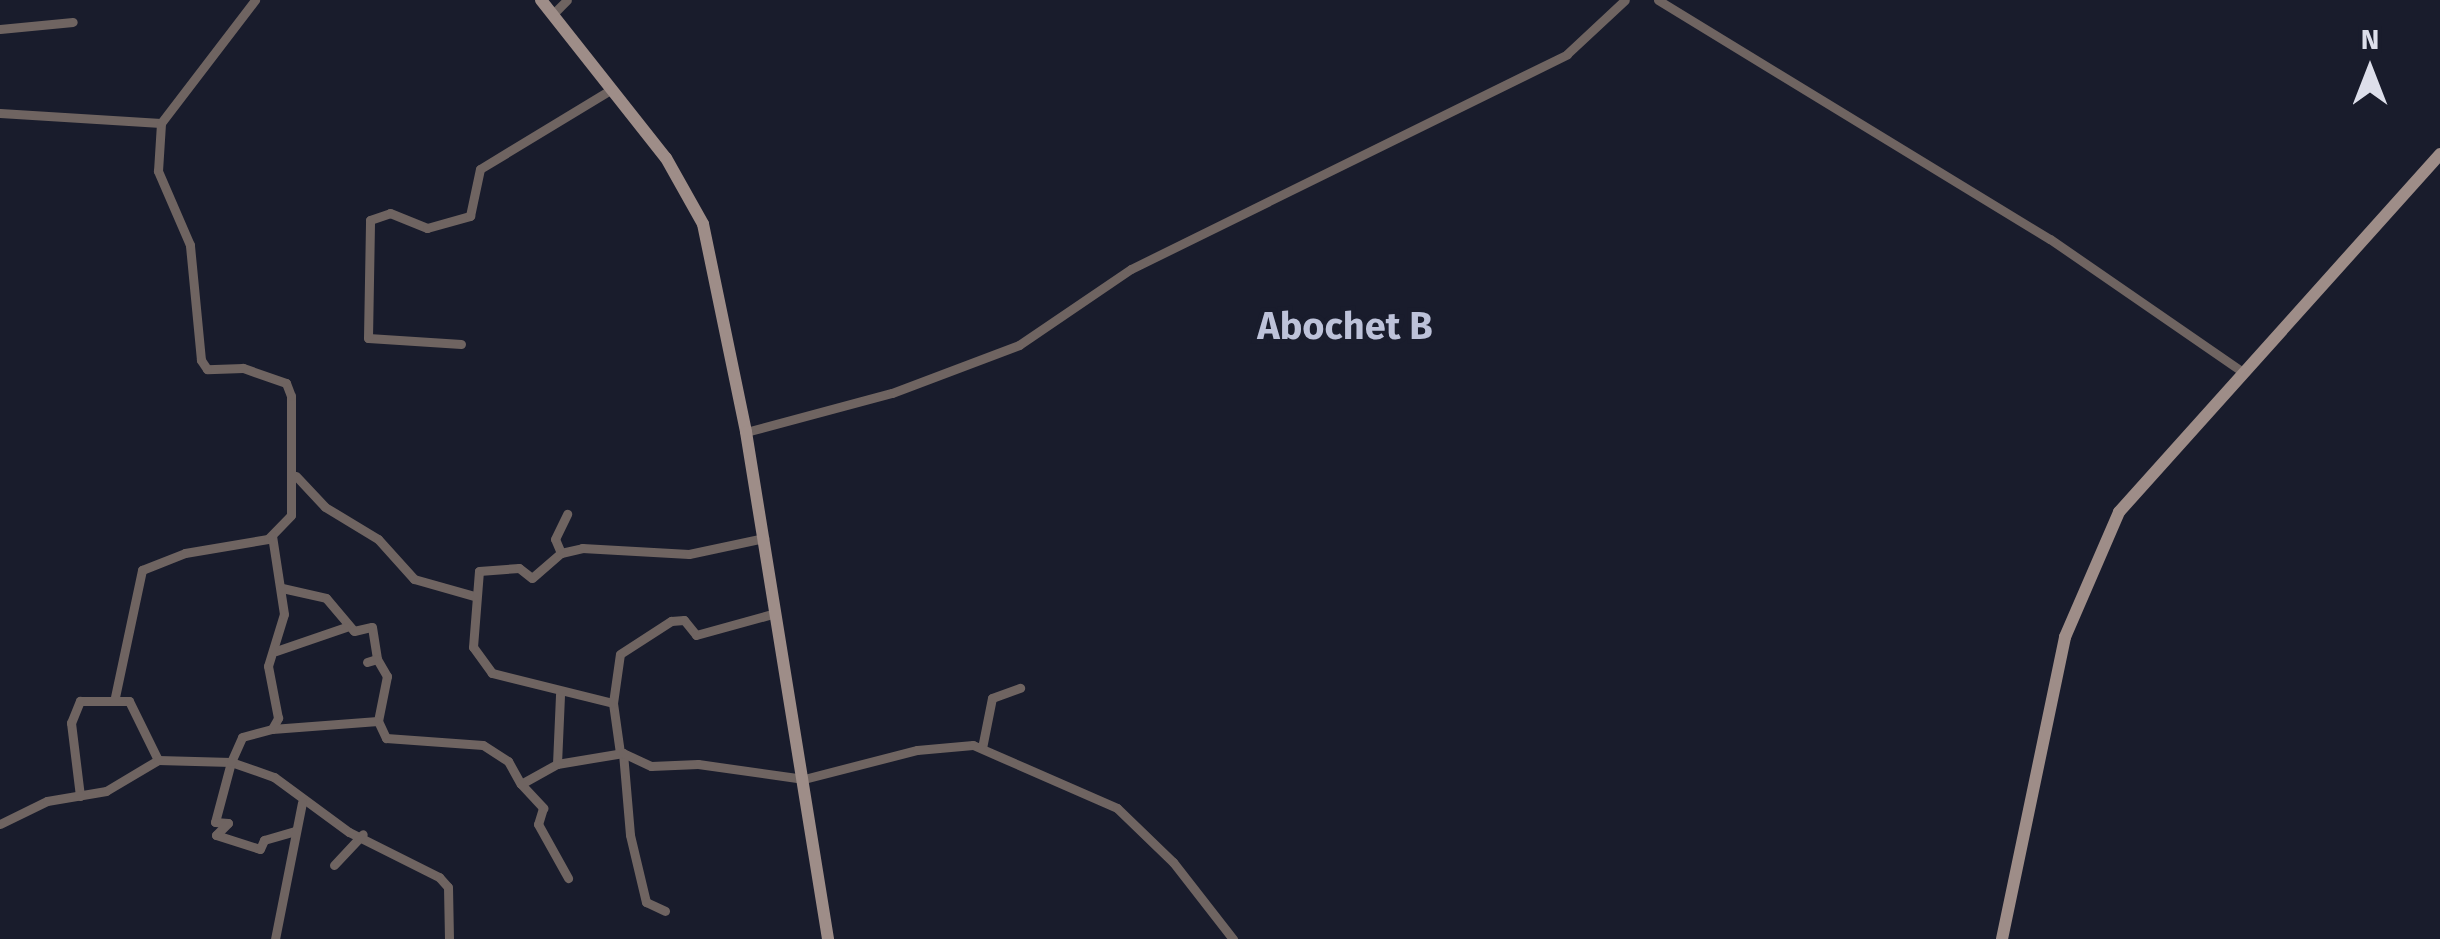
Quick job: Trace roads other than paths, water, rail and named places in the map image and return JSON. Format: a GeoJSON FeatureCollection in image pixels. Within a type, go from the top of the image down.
{"type":"FeatureCollection","features":[{"type":"Feature","properties":{"kind":"main road"},"geometry":{"type":"LineString","coordinates":[[541,0],[695,203],[746,432],[828,939]]}},
{"type":"Feature","properties":{"kind":"main road"},"geometry":{"type":"LineString","coordinates":[[2002,939],[2065,637],[2090,568],[2147,473],[2440,154]]}},
{"type":"Feature","properties":{"kind":"street"},"geometry":{"type":"LineString","coordinates":[[115,696],[142,570],[185,552],[272,536],[290,515],[296,420],[286,384],[242,368],[208,370],[201,360],[190,246],[158,171],[160,124],[255,0]]}},
{"type":"Feature","properties":{"kind":"street"},"geometry":{"type":"LineString","coordinates":[[552,15],[567,0]]}},
{"type":"Feature","properties":{"kind":"street"},"geometry":{"type":"LineString","coordinates":[[746,432],[1004,353],[1131,269],[1567,54],[1625,0]]}},
{"type":"Feature","properties":{"kind":"street"},"geometry":{"type":"LineString","coordinates":[[1658,0],[2050,239],[2242,372]]}},
{"type":"Feature","properties":{"kind":"street"},"geometry":{"type":"LineString","coordinates":[[0,29],[73,22]]}},
{"type":"Feature","properties":{"kind":"street"},"geometry":{"type":"LineString","coordinates":[[460,344],[368,338],[370,220],[390,212],[427,228],[470,216],[480,169],[612,89]]}},
{"type":"Feature","properties":{"kind":"street"},"geometry":{"type":"LineString","coordinates":[[0,113],[160,124]]}},
{"type":"Feature","properties":{"kind":"street"},"geometry":{"type":"LineString","coordinates":[[294,474],[414,578],[474,596]]}},
{"type":"Feature","properties":{"kind":"street"},"geometry":{"type":"LineString","coordinates":[[562,553],[555,539],[567,514]]}},
{"type":"Feature","properties":{"kind":"street"},"geometry":{"type":"LineString","coordinates":[[272,536],[282,588],[276,651],[268,674],[278,718],[272,729]]}},
{"type":"Feature","properties":{"kind":"street"},"geometry":{"type":"LineString","coordinates":[[613,703],[560,694],[492,673],[477,658],[474,596],[479,571],[518,568],[532,578],[562,553],[658,548],[689,554],[764,538]]}},
{"type":"Feature","properties":{"kind":"street"},"geometry":{"type":"LineString","coordinates":[[282,588],[326,598],[346,626]]}},
{"type":"Feature","properties":{"kind":"street"},"geometry":{"type":"LineString","coordinates":[[665,911],[646,902],[630,835],[613,703],[620,654],[653,630],[678,619],[696,635],[776,612]]}},
{"type":"Feature","properties":{"kind":"street"},"geometry":{"type":"LineString","coordinates":[[276,651],[346,626],[372,627],[372,661],[387,676],[378,721],[383,735],[401,744],[483,745],[508,761],[521,784],[543,808],[538,824],[556,844],[568,878]]}},
{"type":"Feature","properties":{"kind":"street"},"geometry":{"type":"LineString","coordinates":[[982,748],[992,698],[1020,688]]}},
{"type":"Feature","properties":{"kind":"street"},"geometry":{"type":"LineString","coordinates":[[557,764],[560,694]]}},
{"type":"Feature","properties":{"kind":"street"},"geometry":{"type":"LineString","coordinates":[[80,796],[74,711],[80,701],[115,696],[134,705],[158,760]]}},
{"type":"Feature","properties":{"kind":"street"},"geometry":{"type":"LineString","coordinates":[[294,832],[264,840],[260,849],[216,835],[228,823],[215,822],[231,762],[242,738],[272,729],[378,721]]}},
{"type":"Feature","properties":{"kind":"street"},"geometry":{"type":"LineString","coordinates":[[521,784],[557,764],[622,753],[651,766],[804,780],[928,748],[982,748],[1118,808],[1174,862],[1232,939]]}},
{"type":"Feature","properties":{"kind":"street"},"geometry":{"type":"LineString","coordinates":[[0,824],[21,810],[106,791],[158,760],[231,762],[274,777],[302,803],[363,834],[448,887],[450,939]]}},
{"type":"Feature","properties":{"kind":"street"},"geometry":{"type":"LineString","coordinates":[[276,939],[302,803]]}},
{"type":"Feature","properties":{"kind":"street"},"geometry":{"type":"LineString","coordinates":[[334,865],[363,834]]}},
{"type":"Feature","properties":{"kind":"district","name":"Abochet B"},"geometry":{"type":"Point","coordinates":[1345,327]}}]}
